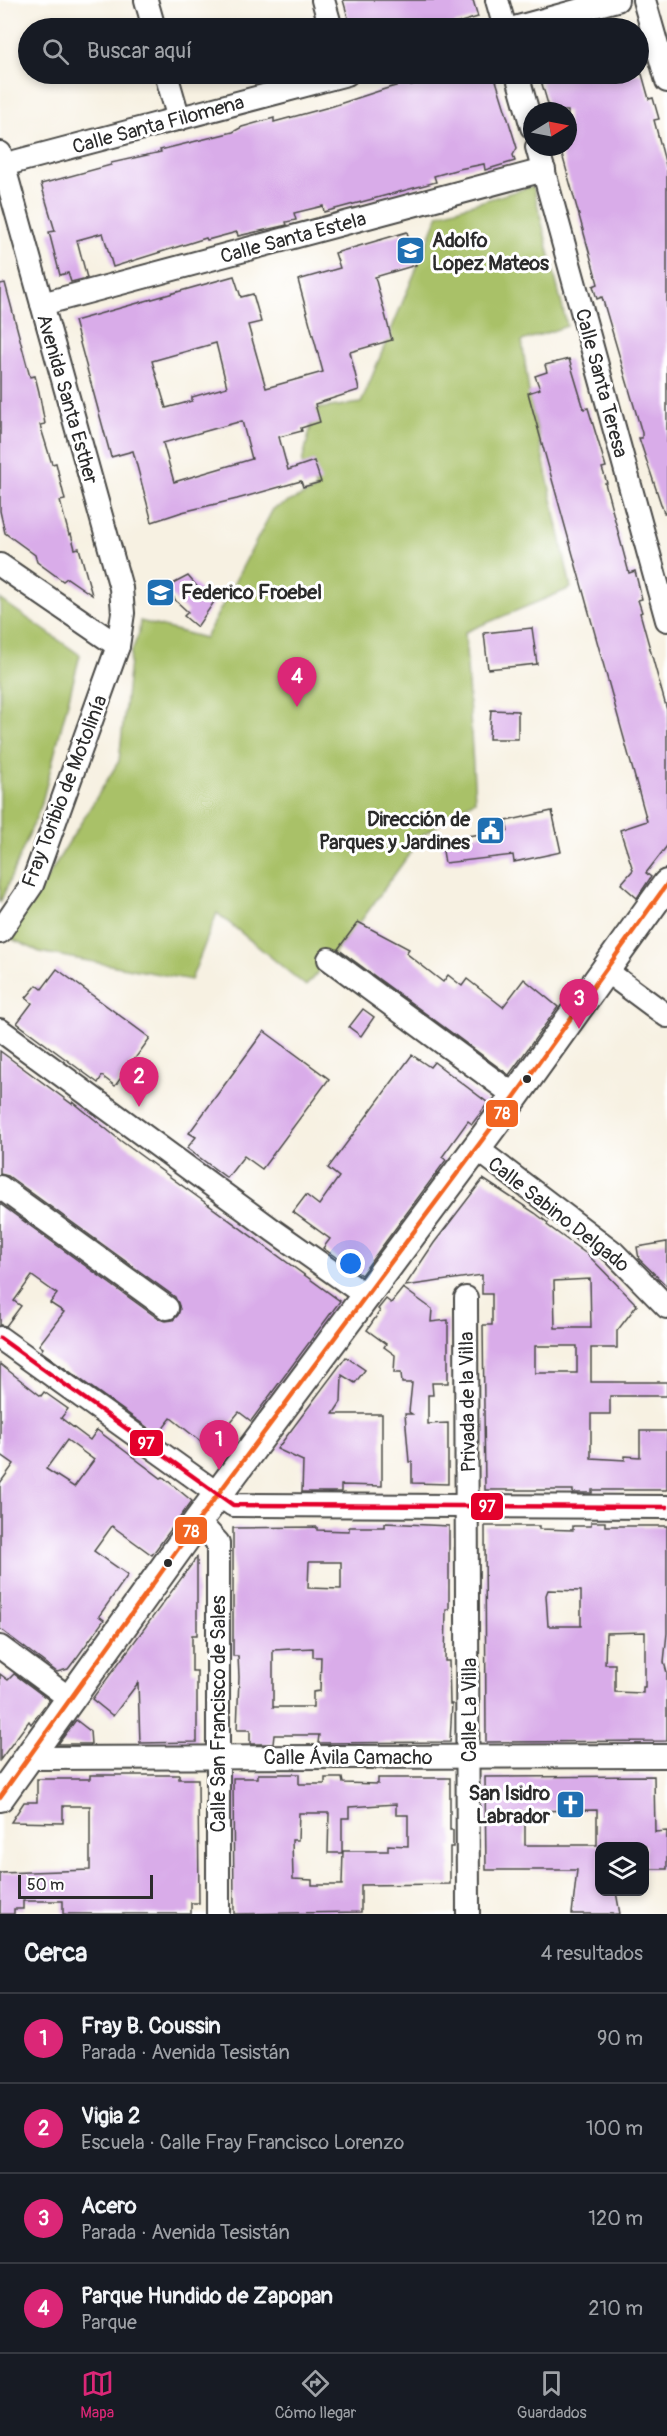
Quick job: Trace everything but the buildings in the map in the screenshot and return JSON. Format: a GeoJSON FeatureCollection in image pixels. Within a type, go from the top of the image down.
{"type":"FeatureCollection","features":[{"type":"Feature","properties":{"kind":"main road"},"geometry":{"type":"LineString","coordinates":[[0,1797],[198,1521],[515,1096],[667,884]]}},
{"type":"Feature","properties":{"kind":"street"},"geometry":{"type":"LineString","coordinates":[[146,0],[151,18]]}},
{"type":"Feature","properties":{"kind":"street"},"geometry":{"type":"LineString","coordinates":[[323,0],[328,18]]}},
{"type":"Feature","properties":{"kind":"street"},"geometry":{"type":"LineString","coordinates":[[497,0],[502,18]]}},
{"type":"Feature","properties":{"kind":"street"},"geometry":{"type":"LineString","coordinates":[[551,18],[618,0]]}},
{"type":"Feature","properties":{"kind":"street"},"geometry":{"type":"LineString","coordinates":[[644,0],[667,81]]}},
{"type":"Feature","properties":{"kind":"street"},"geometry":{"type":"LineString","coordinates":[[169,84],[179,118]]}},
{"type":"Feature","properties":{"kind":"street","name":"Calle Santa Filomena"},"geometry":{"type":"LineString","coordinates":[[2,159],[179,118],[307,84]]}},
{"type":"Feature","properties":{"kind":"street"},"geometry":{"type":"LineString","coordinates":[[520,84],[525,102]]}},
{"type":"Feature","properties":{"kind":"street","name":"Calle Santa Teresa"},"geometry":{"type":"LineString","coordinates":[[540,156],[667,620]]}},
{"type":"Feature","properties":{"kind":"street","name":"Avenida Santa Esther"},"geometry":{"type":"LineString","coordinates":[[2,159],[121,588],[123,613],[118,646]]}},
{"type":"Feature","properties":{"kind":"street","name":"Calle Santa Estela"},"geometry":{"type":"LineString","coordinates":[[42,304],[544,170]]}},
{"type":"Feature","properties":{"kind":"street"},"geometry":{"type":"LineString","coordinates":[[0,565],[118,646]]}},
{"type":"Feature","properties":{"kind":"street","name":"Fray Toribio de Motolinía"},"geometry":{"type":"LineString","coordinates":[[0,932],[32,885],[118,646]]}},
{"type":"Feature","properties":{"kind":"street"},"geometry":{"type":"LineString","coordinates":[[329,959],[515,1096]]}},
{"type":"Feature","properties":{"kind":"street"},"geometry":{"type":"LineString","coordinates":[[605,970],[667,1016]]}},
{"type":"Feature","properties":{"kind":"street"},"geometry":{"type":"LineString","coordinates":[[0,1030],[365,1295]]}},
{"type":"Feature","properties":{"kind":"street","name":"Calle Sabino Delgado"},"geometry":{"type":"LineString","coordinates":[[476,1148],[614,1252],[667,1307]]}},
{"type":"Feature","properties":{"kind":"street"},"geometry":{"type":"LineString","coordinates":[[0,1187],[167,1308]]}},
{"type":"Feature","properties":{"kind":"street","name":"Privada de la Villa"},"geometry":{"type":"LineString","coordinates":[[466,1298],[468,1506]]}},
{"type":"Feature","properties":{"kind":"street"},"geometry":{"type":"LineString","coordinates":[[0,1338],[217,1496],[233,1505],[667,1507]]}},
{"type":"Feature","properties":{"kind":"street","name":"Calle La Villa"},"geometry":{"type":"LineString","coordinates":[[468,1506],[468,1914]]}},
{"type":"Feature","properties":{"kind":"street","name":"Calle San Francisco de Sales"},"geometry":{"type":"LineString","coordinates":[[198,1521],[218,1543],[218,1914]]}},
{"type":"Feature","properties":{"kind":"street"},"geometry":{"type":"LineString","coordinates":[[0,1647],[69,1698]]}},
{"type":"Feature","properties":{"kind":"street","name":"Calle Ávila Camacho"},"geometry":{"type":"LineString","coordinates":[[28,1758],[667,1756]]}},
{"type":"Feature","properties":{"kind":"green space"},"geometry":{"type":"Polygon","coordinates":[[[533,186],[567,326],[522,341],[529,392],[571,588],[465,632],[475,800],[423,835],[361,921],[306,986],[217,913],[191,980],[40,952],[7,937],[42,886],[119,761],[131,653],[139,633],[140,621],[205,638],[273,509],[317,489],[302,463],[315,409],[361,403],[439,214],[533,186]]]}},
{"type":"Feature","properties":{"kind":"green space"},"geometry":{"type":"Polygon","coordinates":[[[0,599],[80,655],[41,806],[0,903],[0,599]]]}},
{"type":"Feature","properties":{"kind":"transit line","name":"78"},"geometry":{"type":"LineString","coordinates":[[0,1797],[198,1521],[515,1096],[667,884]]}},
{"type":"Feature","properties":{"kind":"transit line","name":"97"},"geometry":{"type":"LineString","coordinates":[[0,1338],[233,1505],[667,1507]]}},
{"type":"Feature","properties":{"kind":"place","name":"Adolfo Lopez Mateos"},"geometry":{"type":"Point","coordinates":[411,251]}},
{"type":"Feature","properties":{"kind":"place","name":"Federico Froebel"},"geometry":{"type":"Point","coordinates":[160,592]}},
{"type":"Feature","properties":{"kind":"place","name":"Parque Hundido de Zapopan"},"geometry":{"type":"Point","coordinates":[297,707]}},
{"type":"Feature","properties":{"kind":"place","name":"Dirección de Parques y Jardines"},"geometry":{"type":"Point","coordinates":[491,830]}},
{"type":"Feature","properties":{"kind":"place","name":"Acero"},"geometry":{"type":"Point","coordinates":[579,1029]}},
{"type":"Feature","properties":{"kind":"place","name":"Vigia 2"},"geometry":{"type":"Point","coordinates":[139,1107]}},
{"type":"Feature","properties":{"kind":"place","name":"Fray B. Coussin"},"geometry":{"type":"Point","coordinates":[219,1470]}},
{"type":"Feature","properties":{"kind":"place","name":"San Isidro Labrador"},"geometry":{"type":"Point","coordinates":[571,1805]}}]}
